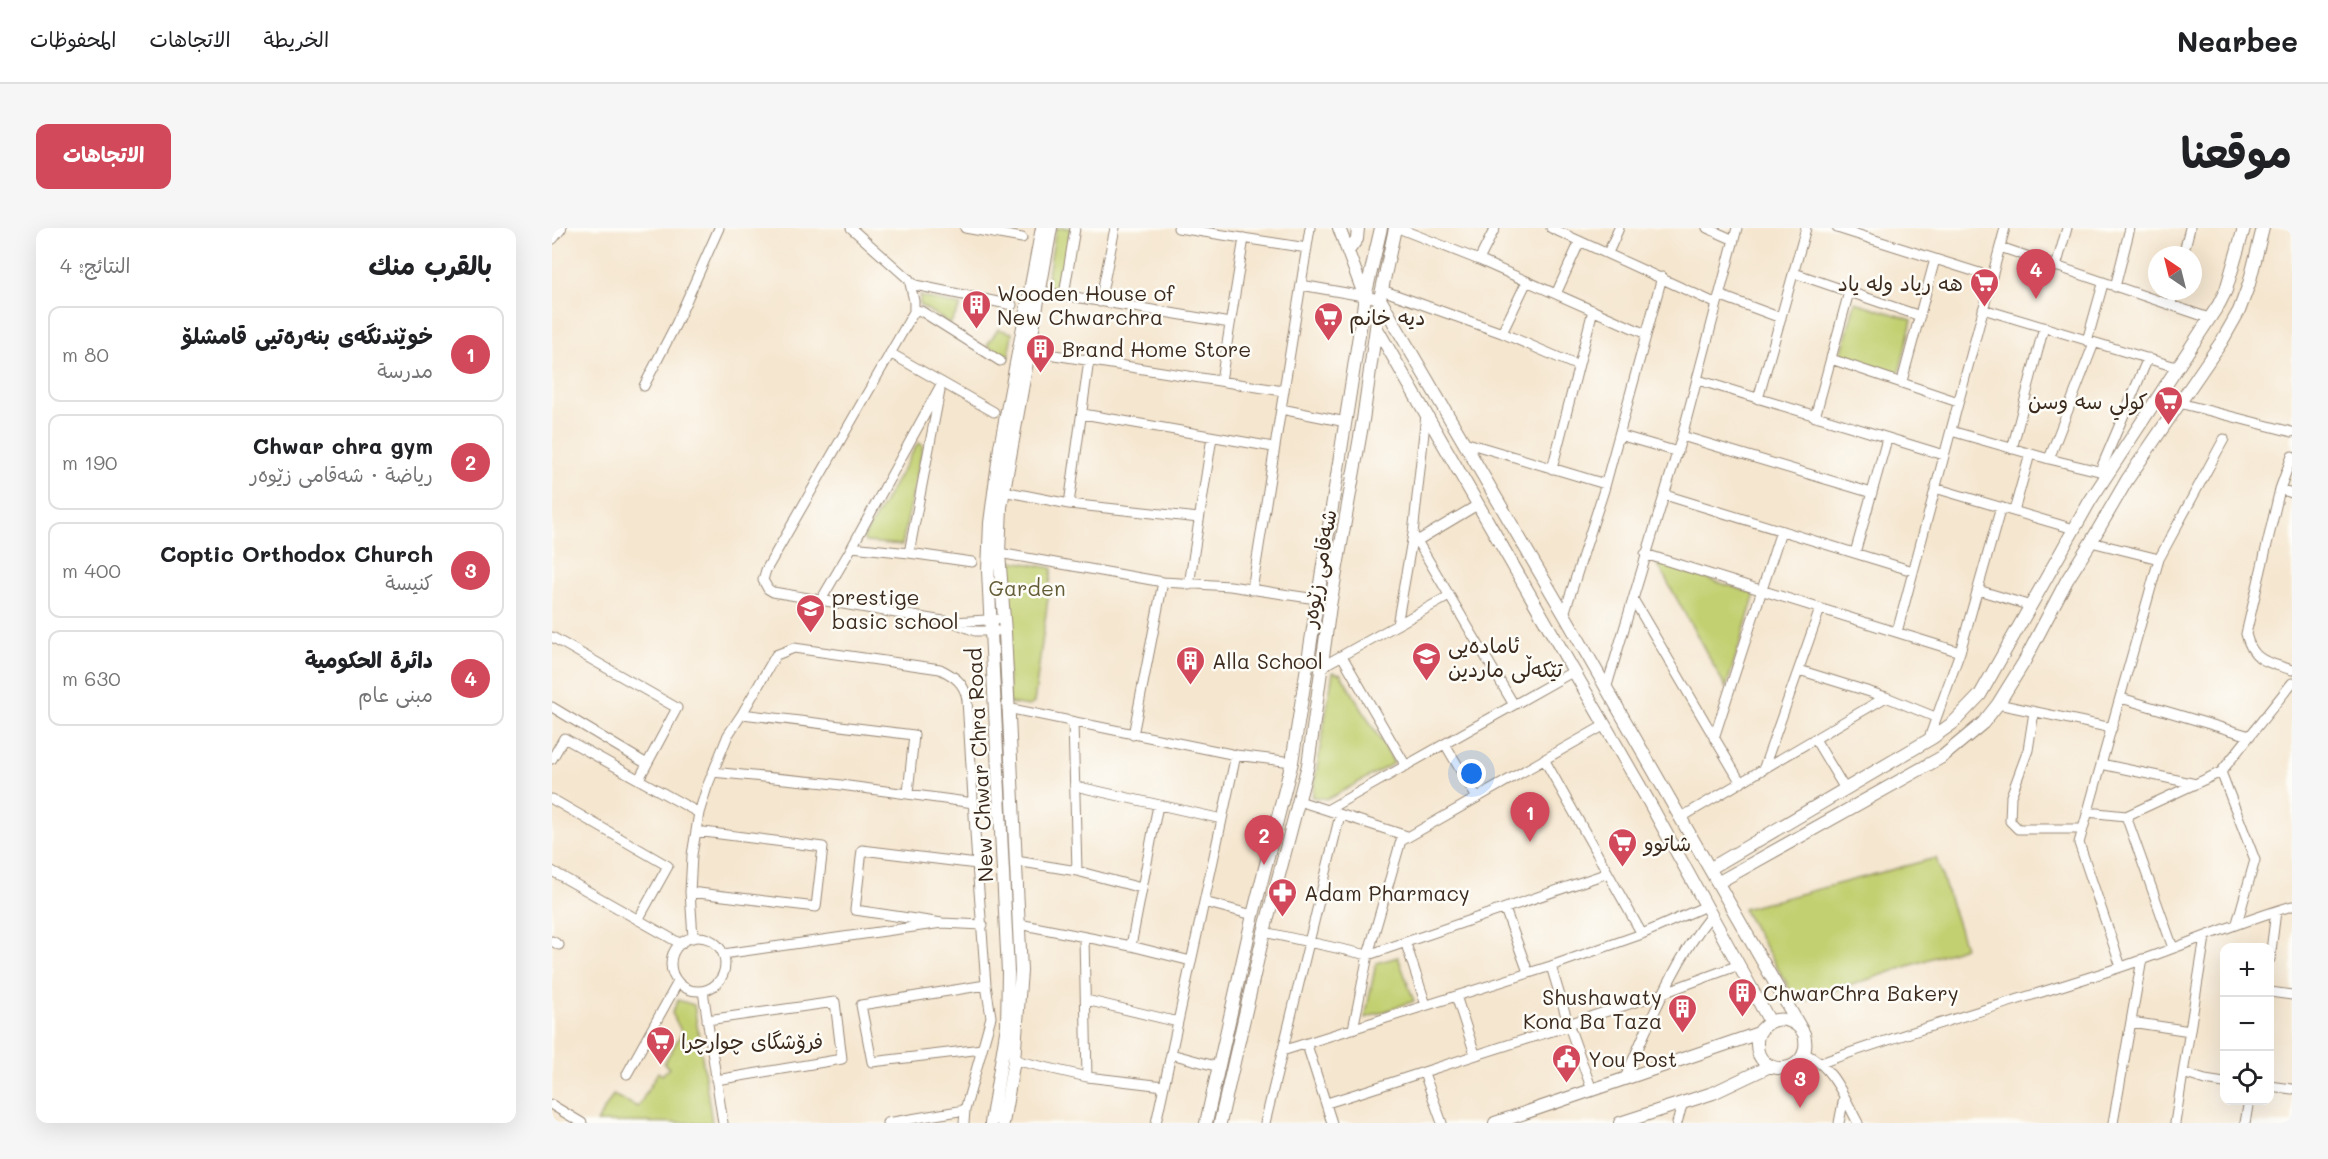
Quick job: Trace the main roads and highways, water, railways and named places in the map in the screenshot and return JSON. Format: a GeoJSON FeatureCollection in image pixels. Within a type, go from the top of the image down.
{"type":"FeatureCollection","features":[{"type":"Feature","properties":{"kind":"place","name":"دائرة الحكومية"},"geometry":{"type":"Point","coordinates":[2036,299]}},
{"type":"Feature","properties":{"kind":"place","name":"هه رياد وله ياد"},"geometry":{"type":"Point","coordinates":[1984,308]}},
{"type":"Feature","properties":{"kind":"place","name":"Wooden House of New Chwarchra"},"geometry":{"type":"Point","coordinates":[976,330]}},
{"type":"Feature","properties":{"kind":"place","name":"دیە خانم"},"geometry":{"type":"Point","coordinates":[1328,342]}},
{"type":"Feature","properties":{"kind":"place","name":"Brand Home Store"},"geometry":{"type":"Point","coordinates":[1041,374]}},
{"type":"Feature","properties":{"kind":"place","name":"كولي سه وسن"},"geometry":{"type":"Point","coordinates":[2169,426]}},
{"type":"Feature","properties":{"kind":"place","name":"prestige basic school"},"geometry":{"type":"Point","coordinates":[811,634]}},
{"type":"Feature","properties":{"kind":"place","name":"ئامادەیی تێکەڵی ماردین"},"geometry":{"type":"Point","coordinates":[1427,682]}},
{"type":"Feature","properties":{"kind":"place","name":"Alla School"},"geometry":{"type":"Point","coordinates":[1191,686]}},
{"type":"Feature","properties":{"kind":"place","name":"خوێندنگەی بنەرەتیی قامشلۆ"},"geometry":{"type":"Point","coordinates":[1530,842]}},
{"type":"Feature","properties":{"kind":"place","name":"Chwar chra gym"},"geometry":{"type":"Point","coordinates":[1264,865]}},
{"type":"Feature","properties":{"kind":"place","name":"شاتوو"},"geometry":{"type":"Point","coordinates":[1623,868]}},
{"type":"Feature","properties":{"kind":"place","name":"Adam Pharmacy"},"geometry":{"type":"Point","coordinates":[1283,918]}},
{"type":"Feature","properties":{"kind":"place","name":"ChwarChra Bakery"},"geometry":{"type":"Point","coordinates":[1742,1018]}},
{"type":"Feature","properties":{"kind":"place","name":"Shushawaty Kona Ba Taza"},"geometry":{"type":"Point","coordinates":[1683,1034]}},
{"type":"Feature","properties":{"kind":"place","name":"فرۆشگای چوارچرا"},"geometry":{"type":"Point","coordinates":[660,1066]}},
{"type":"Feature","properties":{"kind":"place","name":"You Post"},"geometry":{"type":"Point","coordinates":[1567,1084]}},
{"type":"Feature","properties":{"kind":"place","name":"Coptic Orthodox Church"},"geometry":{"type":"Point","coordinates":[1800,1108]}},
{"type":"Feature","properties":{"kind":"park label","name":"Garden"},"geometry":{"type":"Point","coordinates":[1027,587]}}]}
